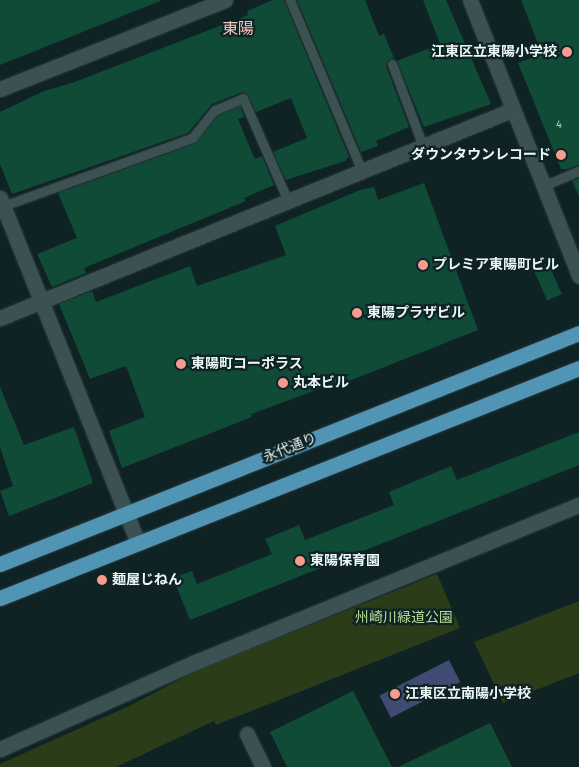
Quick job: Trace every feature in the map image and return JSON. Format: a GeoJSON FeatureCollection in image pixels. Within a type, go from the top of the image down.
{"type":"FeatureCollection","features":[{"type":"Feature","properties":{"kind":"main road","name":"永代通り"},"geometry":{"type":"LineString","coordinates":[[0,564],[579,332]]}},
{"type":"Feature","properties":{"kind":"main road"},"geometry":{"type":"LineString","coordinates":[[0,598],[579,368]]}},
{"type":"Feature","properties":{"kind":"street"},"geometry":{"type":"LineString","coordinates":[[0,89],[224,0]]}},
{"type":"Feature","properties":{"kind":"street"},"geometry":{"type":"LineString","coordinates":[[470,0],[579,276]]}},
{"type":"Feature","properties":{"kind":"street"},"geometry":{"type":"LineString","coordinates":[[0,318],[512,110]]}},
{"type":"Feature","properties":{"kind":"street"},"geometry":{"type":"LineString","coordinates":[[2,202],[138,543]]}},
{"type":"Feature","properties":{"kind":"street"},"geometry":{"type":"LineString","coordinates":[[0,749],[198,661],[579,505]]}},
{"type":"Feature","properties":{"kind":"street"},"geometry":{"type":"LineString","coordinates":[[247,734],[263,767]]}},
{"type":"Feature","properties":{"kind":"lane"},"geometry":{"type":"LineString","coordinates":[[290,0],[362,171]]}},
{"type":"Feature","properties":{"kind":"lane"},"geometry":{"type":"LineString","coordinates":[[392,64],[423,146]]}},
{"type":"Feature","properties":{"kind":"lane"},"geometry":{"type":"LineString","coordinates":[[2,202],[192,138],[215,110],[243,98],[288,201]]}},
{"type":"Feature","properties":{"kind":"lane"},"geometry":{"type":"LineString","coordinates":[[543,186],[579,172]]}},
{"type":"Feature","properties":{"kind":"green space","name":"州崎川緑道公園"},"geometry":{"type":"Polygon","coordinates":[[[437,574],[460,628],[216,725],[214,721],[116,767],[0,767],[0,764],[129,706],[198,670],[437,574]]]}},
{"type":"Feature","properties":{"kind":"green space"},"geometry":{"type":"Polygon","coordinates":[[[579,601],[579,673],[503,703],[474,642],[579,601]]]}},
{"type":"Feature","properties":{"kind":"water"},"geometry":{"type":"Polygon","coordinates":[[[449,660],[460,682],[391,718],[380,695],[449,660]]]}},
{"type":"Feature","properties":{"kind":"building"},"geometry":{"type":"Polygon","coordinates":[[[0,0],[160,0],[160,1],[0,65],[0,0]]]}},
{"type":"Feature","properties":{"kind":"building"},"geometry":{"type":"Polygon","coordinates":[[[273,0],[284,0],[349,157],[345,161],[286,180],[273,152],[307,138],[291,98],[256,112],[248,95],[243,92],[212,104],[188,133],[12,194],[0,164],[0,112],[44,91],[72,83],[248,15],[247,11],[273,0]]]}},
{"type":"Feature","properties":{"kind":"building"},"geometry":{"type":"Polygon","coordinates":[[[297,0],[365,0],[379,36],[384,34],[394,58],[388,60],[386,66],[409,127],[376,141],[378,146],[361,152],[297,0]]]}},
{"type":"Feature","properties":{"kind":"building"},"geometry":{"type":"Polygon","coordinates":[[[423,0],[446,0],[491,104],[424,127],[397,61],[440,44],[423,0]]]}},
{"type":"Feature","properties":{"kind":"building"},"geometry":{"type":"Polygon","coordinates":[[[521,0],[579,0],[579,165],[567,169],[561,169],[518,63],[542,54],[521,0]]]}},
{"type":"Feature","properties":{"kind":"building"},"geometry":{"type":"Polygon","coordinates":[[[240,106],[244,117],[238,119],[253,155],[255,159],[262,156],[274,185],[244,198],[246,201],[84,268],[86,273],[52,287],[37,254],[77,238],[58,193],[194,144],[219,115],[240,106]]]}},
{"type":"Feature","properties":{"kind":"building"},"geometry":{"type":"Polygon","coordinates":[[[579,178],[579,196],[572,181],[579,178]]]}},
{"type":"Feature","properties":{"kind":"building"},"geometry":{"type":"Polygon","coordinates":[[[424,183],[478,330],[344,383],[343,380],[251,414],[252,417],[122,468],[109,431],[145,417],[126,366],[90,379],[59,304],[92,291],[96,302],[190,266],[197,286],[286,255],[275,226],[360,190],[374,187],[378,200],[424,183]]]}},
{"type":"Feature","properties":{"kind":"building"},"geometry":{"type":"Polygon","coordinates":[[[548,263],[562,294],[547,301],[533,270],[548,263]]]}},
{"type":"Feature","properties":{"kind":"building"},"geometry":{"type":"Polygon","coordinates":[[[0,387],[24,445],[74,427],[93,483],[9,516],[0,491],[13,486],[0,447],[0,387]]]}},
{"type":"Feature","properties":{"kind":"building"},"geometry":{"type":"Polygon","coordinates":[[[579,432],[579,465],[190,620],[173,578],[192,571],[197,584],[272,554],[265,539],[299,525],[305,540],[394,505],[389,492],[451,466],[457,480],[579,432]]]}},
{"type":"Feature","properties":{"kind":"building"},"geometry":{"type":"Polygon","coordinates":[[[353,691],[392,767],[287,767],[270,732],[353,691]]]}},
{"type":"Feature","properties":{"kind":"building"},"geometry":{"type":"Polygon","coordinates":[[[490,723],[512,767],[398,767],[490,723]]]}},
{"type":"Feature","properties":{"kind":"place","name":"江東区立東陽小学校"},"geometry":{"type":"Point","coordinates":[567,52]}},
{"type":"Feature","properties":{"kind":"place","name":"ダウンタウンレコード"},"geometry":{"type":"Point","coordinates":[561,155]}},
{"type":"Feature","properties":{"kind":"place","name":"プレミア東陽町ビル"},"geometry":{"type":"Point","coordinates":[423,265]}},
{"type":"Feature","properties":{"kind":"place","name":"東陽プラザビル"},"geometry":{"type":"Point","coordinates":[357,313]}},
{"type":"Feature","properties":{"kind":"place","name":"東陽町コーポラス"},"geometry":{"type":"Point","coordinates":[181,364]}},
{"type":"Feature","properties":{"kind":"place","name":"丸本ビル"},"geometry":{"type":"Point","coordinates":[283,383]}},
{"type":"Feature","properties":{"kind":"place","name":"東陽保育園"},"geometry":{"type":"Point","coordinates":[300,561]}},
{"type":"Feature","properties":{"kind":"place","name":"麺屋じねん"},"geometry":{"type":"Point","coordinates":[102,580]}},
{"type":"Feature","properties":{"kind":"place","name":"江東区立南陽小学校"},"geometry":{"type":"Point","coordinates":[395,694]}},
{"type":"Feature","properties":{"kind":"district","name":"東陽"},"geometry":{"type":"Point","coordinates":[238,29]}}]}
